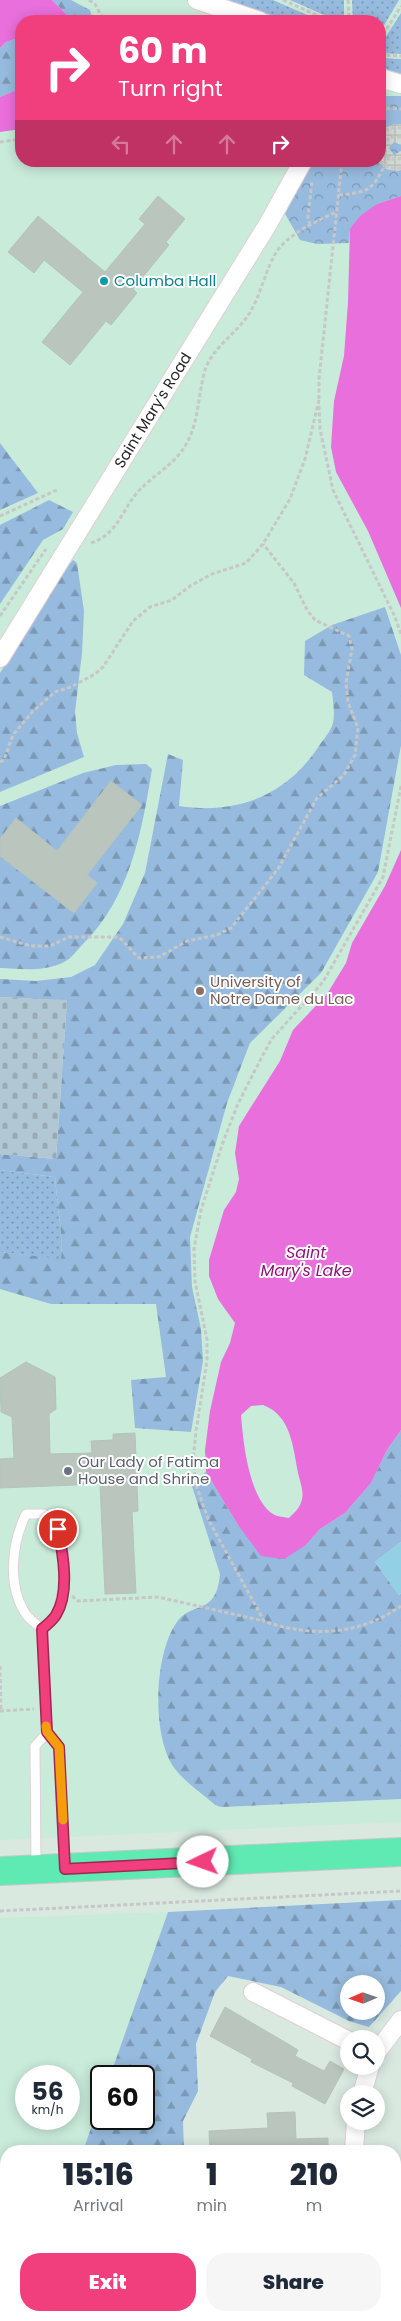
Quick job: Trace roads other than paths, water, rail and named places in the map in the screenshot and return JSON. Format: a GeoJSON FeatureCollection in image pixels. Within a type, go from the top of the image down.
{"type":"FeatureCollection","features":[{"type":"Feature","properties":{"kind":"main road"},"geometry":{"type":"LineString","coordinates":[[0,1871],[401,1852]]}},
{"type":"Feature","properties":{"kind":"street"},"geometry":{"type":"LineString","coordinates":[[197,0],[242,15]]}},
{"type":"Feature","properties":{"kind":"street"},"geometry":{"type":"LineString","coordinates":[[386,80],[401,84]]}},
{"type":"Feature","properties":{"kind":"street","name":"Saint Mary's Road"},"geometry":{"type":"LineString","coordinates":[[0,658],[268,224],[309,167]]}},
{"type":"Feature","properties":{"kind":"street"},"geometry":{"type":"LineString","coordinates":[[253,1992],[340,2036]]}},
{"type":"Feature","properties":{"kind":"street"},"geometry":{"type":"LineString","coordinates":[[385,2041],[401,2020]]}},
{"type":"Feature","properties":{"kind":"street"},"geometry":{"type":"LineString","coordinates":[[354,2145],[355,2130]]}},
{"type":"Feature","properties":{"kind":"lane"},"geometry":{"type":"LineString","coordinates":[[42,1629],[57,1614],[63,1588],[65,1560],[58,1529],[44,1514],[26,1514],[18,1529],[13,1555],[16,1590],[25,1614],[42,1629],[47,1732],[59,1747],[65,1869]]}},
{"type":"Feature","properties":{"kind":"lane"},"geometry":{"type":"LineString","coordinates":[[36,1870],[35,1746],[47,1732]]}},
{"type":"Feature","properties":{"kind":"water"},"geometry":{"type":"Polygon","coordinates":[[[0,0],[52,0],[67,15],[15,15],[15,39],[6,42],[0,48],[0,0]]]}},
{"type":"Feature","properties":{"kind":"water"},"geometry":{"type":"Polygon","coordinates":[[[15,91],[15,130],[0,132],[0,97],[15,91]]]}},
{"type":"Feature","properties":{"kind":"water"},"geometry":{"type":"Polygon","coordinates":[[[401,196],[401,608],[368,531],[336,472],[331,447],[334,401],[344,356],[350,229],[360,216],[377,204],[401,196]]]}},
{"type":"Feature","properties":{"kind":"water","name":"Saint Mary's Lake"},"geometry":{"type":"Polygon","coordinates":[[[401,850],[401,1430],[387,1450],[371,1483],[345,1513],[320,1529],[306,1545],[284,1559],[261,1556],[238,1525],[206,1472],[205,1450],[210,1411],[221,1362],[230,1343],[235,1323],[218,1299],[209,1276],[209,1260],[224,1210],[236,1192],[239,1179],[235,1153],[239,1126],[280,1061],[293,1030],[327,994],[346,963],[352,943],[385,886],[401,850]],[[263,1405],[251,1406],[241,1415],[243,1439],[249,1469],[258,1496],[265,1507],[275,1515],[289,1518],[300,1505],[302,1490],[289,1433],[280,1416],[263,1405]]]}},
{"type":"Feature","properties":{"kind":"place","name":"Columba Hall"},"geometry":{"type":"Point","coordinates":[104,281]}},
{"type":"Feature","properties":{"kind":"place","name":"University of Notre Dame du Lac"},"geometry":{"type":"Point","coordinates":[200,991]}},
{"type":"Feature","properties":{"kind":"place","name":"Our Lady of Fatima House and Shrine"},"geometry":{"type":"Point","coordinates":[68,1471]}}]}
